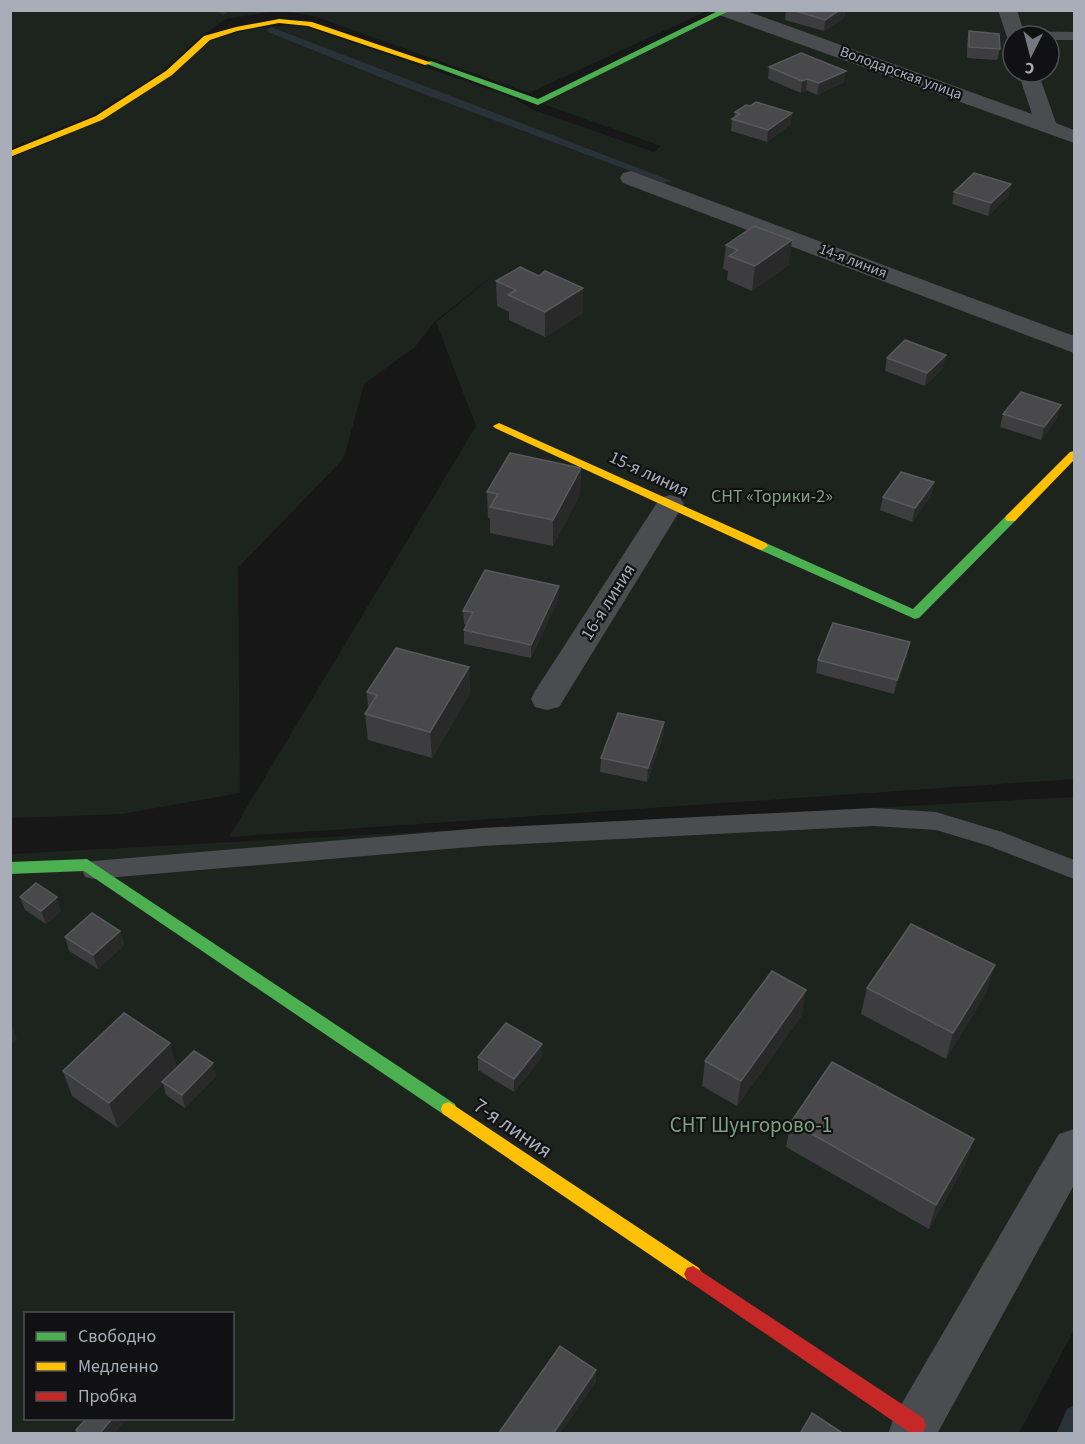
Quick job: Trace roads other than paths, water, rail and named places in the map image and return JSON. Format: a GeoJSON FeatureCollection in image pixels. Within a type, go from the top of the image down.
{"type":"FeatureCollection","features":[{"type":"Feature","properties":{"kind":"street","name":"Володарская улица"},"geometry":{"type":"LineString","coordinates":[[726,11],[807,38],[1074,137]]}},
{"type":"Feature","properties":{"kind":"street"},"geometry":{"type":"LineString","coordinates":[[10,154],[99,118],[169,73],[207,38],[236,29],[279,21],[309,24],[372,43],[538,102],[726,11]]}},
{"type":"Feature","properties":{"kind":"street"},"geometry":{"type":"LineString","coordinates":[[1032,84],[1047,128]]}},
{"type":"Feature","properties":{"kind":"street","name":"14-я линия"},"geometry":{"type":"LineString","coordinates":[[631,178],[1074,345]]}},
{"type":"Feature","properties":{"kind":"street","name":"15-я линия"},"geometry":{"type":"LineString","coordinates":[[499,426],[915,615],[1074,454]]}},
{"type":"Feature","properties":{"kind":"street","name":"16-я линия"},"geometry":{"type":"LineString","coordinates":[[547,699],[670,504]]}},
{"type":"Feature","properties":{"kind":"street"},"geometry":{"type":"LineString","coordinates":[[10,868],[90,867]]}},
{"type":"Feature","properties":{"kind":"street","name":"7-я линия"},"geometry":{"type":"LineString","coordinates":[[90,867],[914,1429]]}},
{"type":"Feature","properties":{"kind":"street"},"geometry":{"type":"LineString","coordinates":[[914,1429],[1074,1147]]}},
{"type":"Feature","properties":{"kind":"lane"},"geometry":{"type":"LineString","coordinates":[[90,867],[482,837],[874,817],[936,821],[993,838],[1074,870]]}},
{"type":"Feature","properties":{"kind":"waterway"},"geometry":{"type":"LineString","coordinates":[[219,10],[223,12]]}},
{"type":"Feature","properties":{"kind":"waterway"},"geometry":{"type":"LineString","coordinates":[[271,30],[403,83],[667,181]]}},
{"type":"Feature","properties":{"kind":"waterway"},"geometry":{"type":"LineString","coordinates":[[1066,1434],[1074,1416]]}},
{"type":"Feature","properties":{"kind":"park label","name":"СНТ «Торики-2»"},"geometry":{"type":"Point","coordinates":[772,496]}},
{"type":"Feature","properties":{"kind":"park label","name":"СНТ Шунгорово-1"},"geometry":{"type":"Point","coordinates":[751,1125]}}]}
